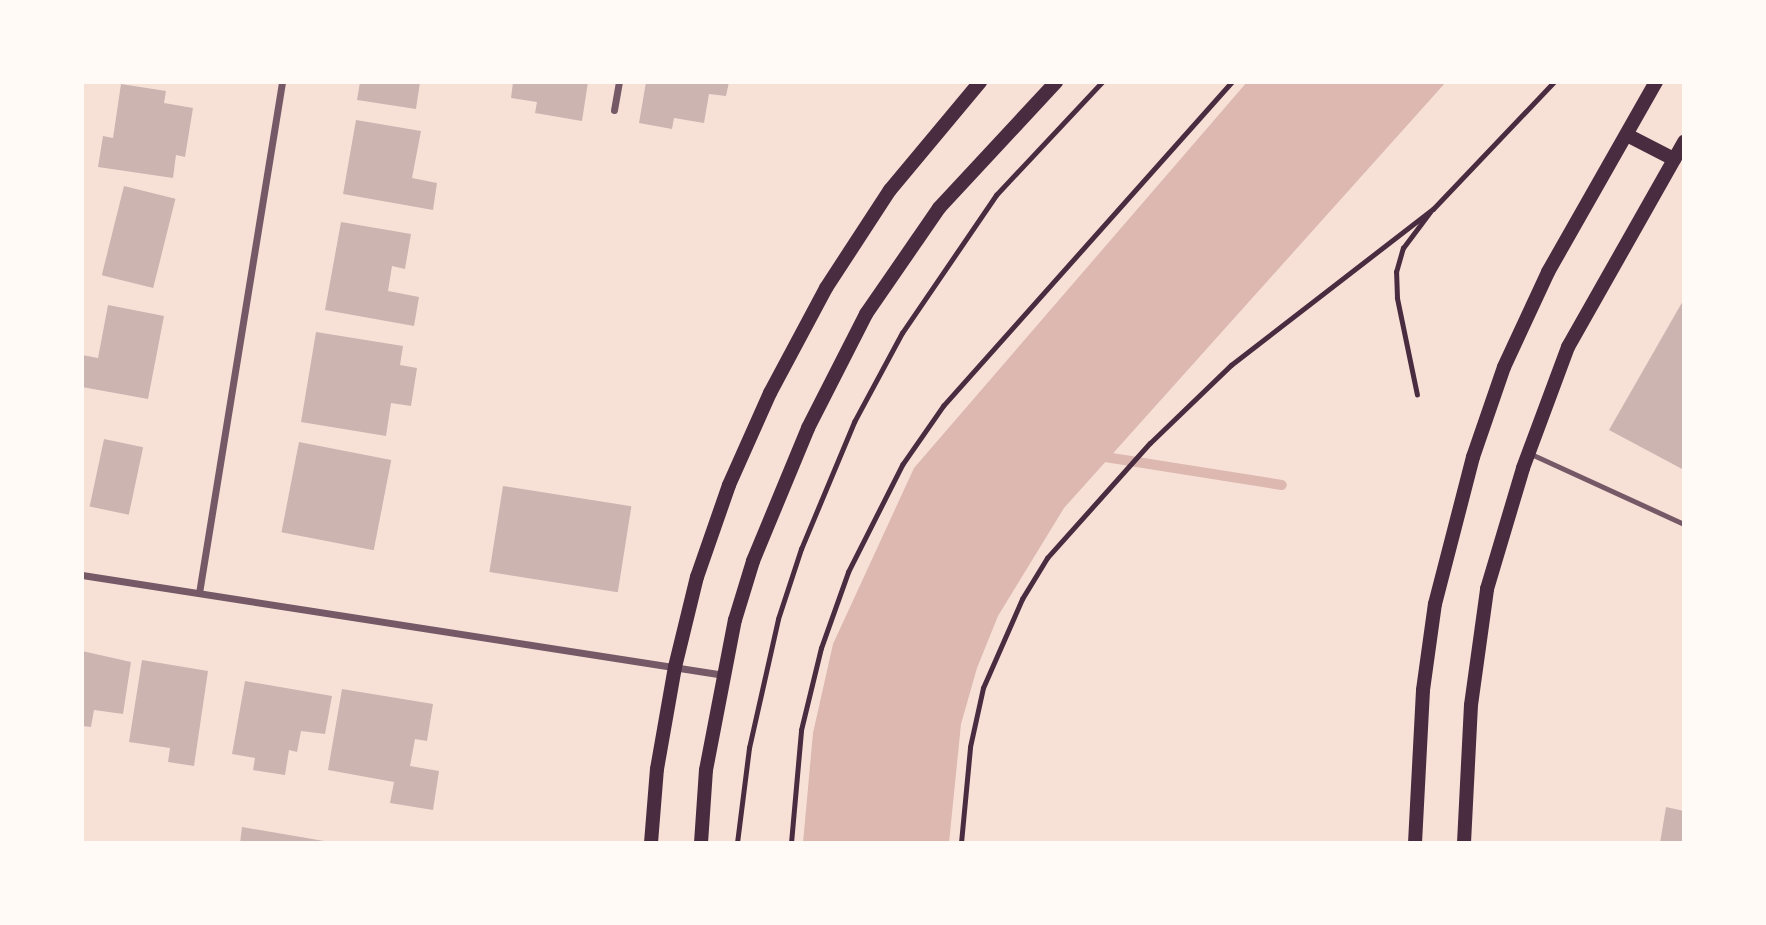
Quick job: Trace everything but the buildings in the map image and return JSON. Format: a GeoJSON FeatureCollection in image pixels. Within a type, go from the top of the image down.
{"type":"FeatureCollection","features":[{"type":"Feature","properties":{"kind":"main road"},"geometry":{"type":"LineString","coordinates":[[701,843],[706,770],[724,675],[753,561],[808,428],[866,314],[939,208],[1056,82]]}},
{"type":"Feature","properties":{"kind":"main road"},"geometry":{"type":"LineString","coordinates":[[1415,843],[1423,690],[1435,604],[1473,457],[1504,367],[1548,272],[1656,82]]}},
{"type":"Feature","properties":{"kind":"main road"},"geometry":{"type":"LineString","coordinates":[[651,843],[657,769],[675,667],[697,577],[730,485],[770,393],[826,288],[890,190],[974,84]]}},
{"type":"Feature","properties":{"kind":"main road"},"geometry":{"type":"LineString","coordinates":[[1627,135],[1674,159]]}},
{"type":"Feature","properties":{"kind":"main road"},"geometry":{"type":"LineString","coordinates":[[1464,843],[1471,705],[1487,589],[1528,453],[1569,347],[1684,142]]}},
{"type":"Feature","properties":{"kind":"street"},"geometry":{"type":"LineString","coordinates":[[199,593],[282,82]]}},
{"type":"Feature","properties":{"kind":"street"},"geometry":{"type":"LineString","coordinates":[[614,110],[619,82]]}},
{"type":"Feature","properties":{"kind":"street"},"geometry":{"type":"LineString","coordinates":[[82,575],[724,675]]}},
{"type":"Feature","properties":{"kind":"lane"},"geometry":{"type":"LineString","coordinates":[[1528,453],[1684,524]]}},
{"type":"Feature","properties":{"kind":"path"},"geometry":{"type":"LineString","coordinates":[[737,843],[749,748],[778,619],[801,549],[854,422],[902,333],[988,206],[1102,82]]}},
{"type":"Feature","properties":{"kind":"path"},"geometry":{"type":"LineString","coordinates":[[791,843],[801,730],[821,648],[848,572],[902,464],[943,406],[1232,82]]}},
{"type":"Feature","properties":{"kind":"path"},"geometry":{"type":"LineString","coordinates":[[1417,395],[1397,298],[1396,272],[1403,248],[1433,209],[1554,82]]}},
{"type":"Feature","properties":{"kind":"path"},"geometry":{"type":"LineString","coordinates":[[961,843],[970,747],[984,688],[1022,599],[1047,558],[1080,518],[1150,443],[1231,365],[1433,209]]}},
{"type":"Feature","properties":{"kind":"shaded area"},"geometry":{"type":"Polygon","coordinates":[[[1247,82],[1446,82],[1064,508],[998,616],[977,668],[961,724],[949,843],[803,843],[813,733],[833,644],[914,468],[1247,82]]]}},
{"type":"Feature","properties":{"kind":"waterway"},"geometry":{"type":"LineString","coordinates":[[1099,456],[1282,485]]}}]}
